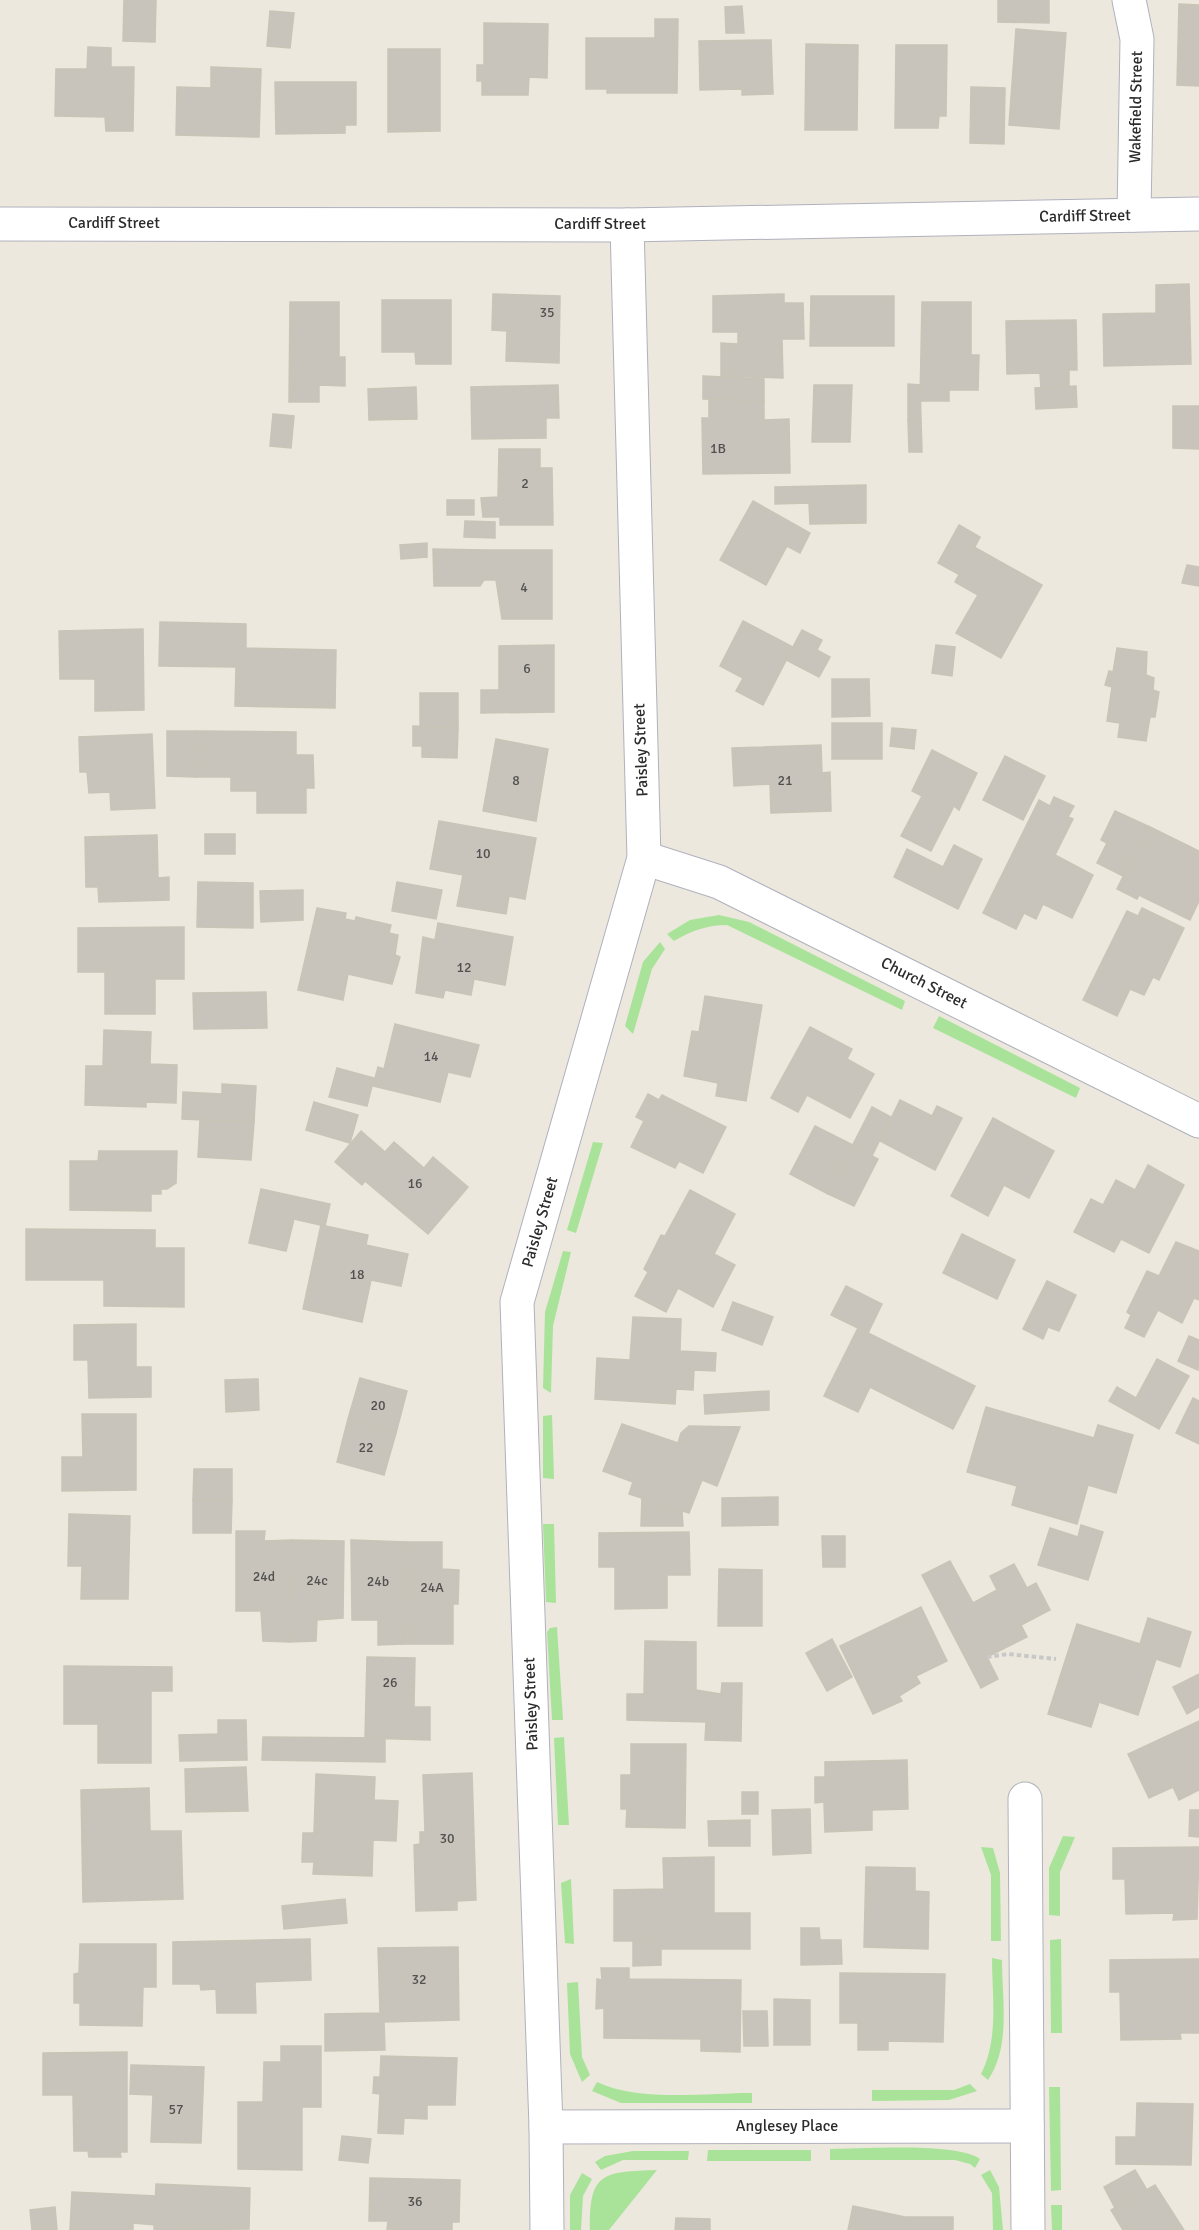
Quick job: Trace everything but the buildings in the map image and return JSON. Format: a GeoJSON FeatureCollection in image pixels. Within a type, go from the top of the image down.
{"type":"FeatureCollection","features":[{"type":"Feature","properties":{"kind":"street","name":"Wakefield Street"},"geometry":{"type":"LineString","coordinates":[[1129,0],[1137,39],[1134,215]]}},
{"type":"Feature","properties":{"kind":"street","name":"Cardiff Street"},"geometry":{"type":"LineString","coordinates":[[0,224],[627,225],[1199,214]]}},
{"type":"Feature","properties":{"kind":"street","name":"Paisley Street"},"geometry":{"type":"LineString","coordinates":[[547,2230],[546,2127],[517,1302],[644,858],[627,225]]}},
{"type":"Feature","properties":{"kind":"street","name":"Church Street"},"geometry":{"type":"LineString","coordinates":[[644,858],[729,886],[1199,1121]]}},
{"type":"Feature","properties":{"kind":"street"},"geometry":{"type":"LineString","coordinates":[[1025,1799],[1028,2230]]}},
{"type":"Feature","properties":{"kind":"street","name":"Anglesey Place"},"geometry":{"type":"LineString","coordinates":[[546,2127],[1027,2126]]}},
{"type":"Feature","properties":{"kind":"path"},"geometry":{"type":"LineString","coordinates":[[987,1657],[1008,1654],[1056,1659]]}},
{"type":"Feature","properties":{"kind":"green space"},"geometry":{"type":"Polygon","coordinates":[[[719,915],[749,922],[905,1001],[902,1010],[727,925],[699,929],[674,941],[667,934],[690,920],[719,915]]]}},
{"type":"Feature","properties":{"kind":"green space"},"geometry":{"type":"Polygon","coordinates":[[[660,942],[665,949],[652,969],[633,1034],[625,1026],[643,962],[660,942]]]}},
{"type":"Feature","properties":{"kind":"green space"},"geometry":{"type":"Polygon","coordinates":[[[939,1016],[1080,1088],[1076,1098],[933,1028],[939,1016]]]}},
{"type":"Feature","properties":{"kind":"green space"},"geometry":{"type":"Polygon","coordinates":[[[593,1142],[603,1143],[576,1233],[567,1230],[593,1142]]]}},
{"type":"Feature","properties":{"kind":"green space"},"geometry":{"type":"Polygon","coordinates":[[[563,1251],[571,1252],[553,1326],[551,1393],[543,1388],[545,1312],[563,1251]]]}},
{"type":"Feature","properties":{"kind":"green space"},"geometry":{"type":"Polygon","coordinates":[[[552,1415],[554,1479],[543,1478],[543,1416],[552,1415]]]}},
{"type":"Feature","properties":{"kind":"green space"},"geometry":{"type":"Polygon","coordinates":[[[543,1524],[554,1524],[556,1603],[546,1602],[543,1524]]]}},
{"type":"Feature","properties":{"kind":"green space"},"geometry":{"type":"Polygon","coordinates":[[[557,1627],[563,1720],[552,1720],[547,1632],[550,1628],[557,1627]]]}},
{"type":"Feature","properties":{"kind":"green space"},"geometry":{"type":"Polygon","coordinates":[[[564,1737],[569,1825],[558,1825],[554,1738],[564,1737]]]}},
{"type":"Feature","properties":{"kind":"green space"},"geometry":{"type":"Polygon","coordinates":[[[1063,1836],[1075,1837],[1060,1872],[1060,1916],[1049,1915],[1049,1868],[1063,1836]]]}},
{"type":"Feature","properties":{"kind":"green space"},"geometry":{"type":"Polygon","coordinates":[[[981,1847],[993,1848],[1000,1873],[1001,1941],[991,1941],[991,1875],[981,1847]]]}},
{"type":"Feature","properties":{"kind":"green space"},"geometry":{"type":"Polygon","coordinates":[[[571,1879],[574,1944],[565,1943],[561,1883],[571,1879]]]}},
{"type":"Feature","properties":{"kind":"green space"},"geometry":{"type":"Polygon","coordinates":[[[1061,1939],[1062,2033],[1051,2033],[1050,1940],[1061,1939]]]}},
{"type":"Feature","properties":{"kind":"green space"},"geometry":{"type":"Polygon","coordinates":[[[992,1958],[1002,1960],[1004,2022],[1000,2053],[988,2080],[981,2074],[987,2061],[992,2032],[992,1958]]]}},
{"type":"Feature","properties":{"kind":"green space"},"geometry":{"type":"Polygon","coordinates":[[[578,1982],[582,2057],[590,2075],[582,2082],[570,2054],[567,1983],[578,1982]]]}},
{"type":"Feature","properties":{"kind":"green space"},"geometry":{"type":"Polygon","coordinates":[[[597,2082],[632,2092],[652,2094],[752,2093],[752,2103],[621,2103],[592,2091],[597,2082]]]}},
{"type":"Feature","properties":{"kind":"green space"},"geometry":{"type":"Polygon","coordinates":[[[970,2084],[977,2091],[949,2100],[872,2101],[872,2090],[954,2090],[970,2084]]]}},
{"type":"Feature","properties":{"kind":"green space"},"geometry":{"type":"Polygon","coordinates":[[[1049,2087],[1060,2087],[1061,2190],[1051,2191],[1049,2087]]]}},
{"type":"Feature","properties":{"kind":"green space"},"geometry":{"type":"Polygon","coordinates":[[[931,2148],[951,2150],[980,2159],[975,2168],[970,2164],[955,2160],[830,2160],[830,2149],[931,2148]]]}},
{"type":"Feature","properties":{"kind":"green space"},"geometry":{"type":"Polygon","coordinates":[[[708,2150],[811,2150],[811,2161],[707,2161],[708,2150]]]}},
{"type":"Feature","properties":{"kind":"green space"},"geometry":{"type":"Polygon","coordinates":[[[633,2151],[689,2151],[688,2160],[623,2160],[601,2170],[595,2162],[605,2156],[633,2151]]]}},
{"type":"Feature","properties":{"kind":"green space"},"geometry":{"type":"Polygon","coordinates":[[[657,2170],[609,2230],[590,2230],[593,2196],[603,2179],[612,2174],[624,2172],[657,2170]]]}},
{"type":"Feature","properties":{"kind":"green space"},"geometry":{"type":"Polygon","coordinates":[[[990,2170],[999,2187],[1003,2230],[993,2230],[992,2193],[981,2175],[990,2170]]]}},
{"type":"Feature","properties":{"kind":"green space"},"geometry":{"type":"Polygon","coordinates":[[[582,2173],[592,2179],[583,2196],[581,2230],[570,2230],[570,2195],[582,2173]]]}},
{"type":"Feature","properties":{"kind":"green space"},"geometry":{"type":"Polygon","coordinates":[[[1051,2205],[1062,2205],[1062,2230],[1052,2230],[1051,2205]]]}}]}
